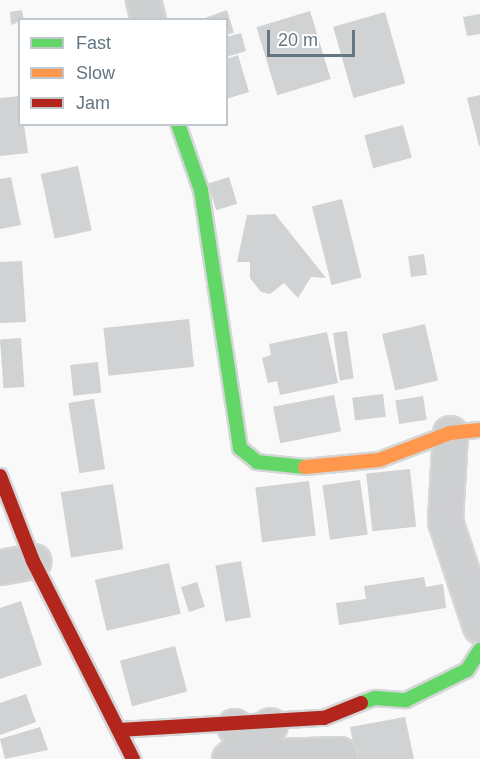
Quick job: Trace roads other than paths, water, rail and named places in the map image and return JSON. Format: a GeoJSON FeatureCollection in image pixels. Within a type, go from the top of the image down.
{"type":"FeatureCollection","features":[{"type":"Feature","properties":{"kind":"street"},"geometry":{"type":"LineString","coordinates":[[143,0],[148,18]]}},
{"type":"Feature","properties":{"kind":"street"},"geometry":{"type":"LineString","coordinates":[[179,126],[201,190],[240,448],[257,462],[306,467],[379,460],[465,431]]}},
{"type":"Feature","properties":{"kind":"street"},"geometry":{"type":"LineString","coordinates":[[465,431],[445,521],[480,626]]}},
{"type":"Feature","properties":{"kind":"street"},"geometry":{"type":"LineString","coordinates":[[0,476],[33,561],[133,759]]}},
{"type":"Feature","properties":{"kind":"street"},"geometry":{"type":"LineString","coordinates":[[0,567],[33,561]]}},
{"type":"Feature","properties":{"kind":"street"},"geometry":{"type":"LineString","coordinates":[[119,730],[247,737],[324,718],[375,698],[406,700],[467,670],[480,650]]}},
{"type":"Feature","properties":{"kind":"street"},"geometry":{"type":"LineString","coordinates":[[247,737],[275,756],[339,754],[340,759]]}}]}
